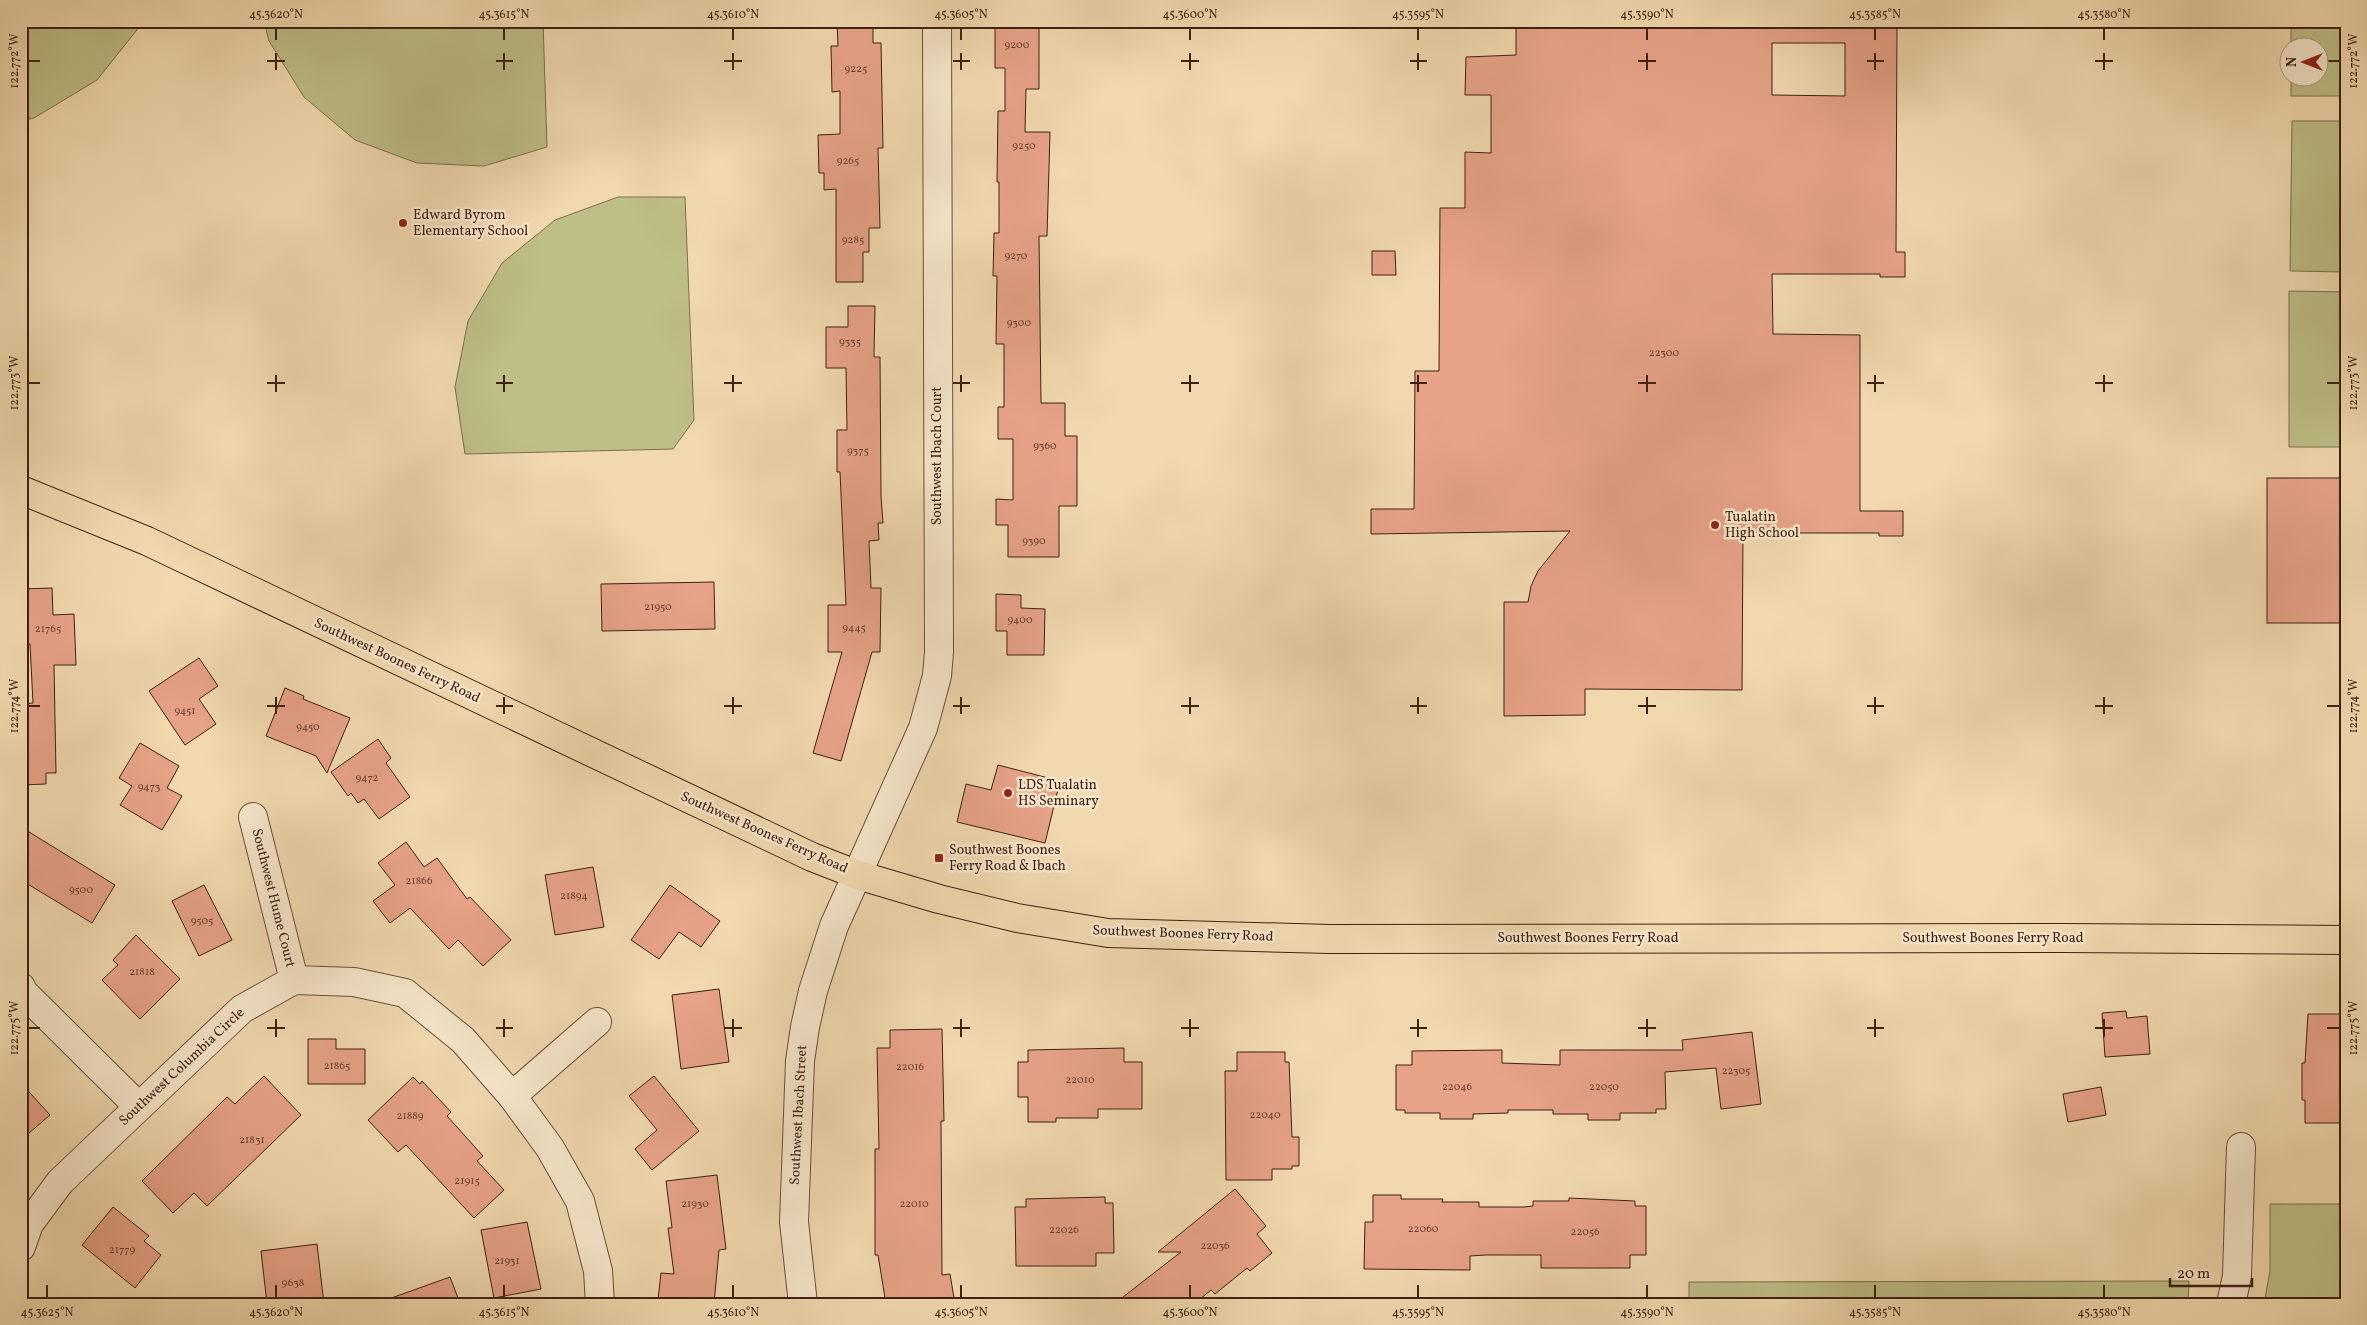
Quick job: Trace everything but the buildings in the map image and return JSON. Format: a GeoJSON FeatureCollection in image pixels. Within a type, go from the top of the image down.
{"type":"FeatureCollection","features":[{"type":"Feature","properties":{"kind":"main road","name":"Southwest Boones Ferry Road"},"geometry":{"type":"LineString","coordinates":[[21,490],[147,541],[753,831],[858,875],[939,899],[1017,918],[1108,933],[1330,939],[2111,938],[2346,940]]}},
{"type":"Feature","properties":{"kind":"street","name":"Southwest Ibach Court"},"geometry":{"type":"LineString","coordinates":[[858,875],[923,728],[937,676],[939,652],[937,21]]}},
{"type":"Feature","properties":{"kind":"street","name":"Southwest Hume Court"},"geometry":{"type":"LineString","coordinates":[[253,817],[294,980]]}},
{"type":"Feature","properties":{"kind":"street","name":"Southwest Ibach Street"},"geometry":{"type":"LineString","coordinates":[[803,1304],[794,1222],[800,1061],[813,991],[834,926],[858,875]]}},
{"type":"Feature","properties":{"kind":"street"},"geometry":{"type":"LineString","coordinates":[[294,980],[354,982],[405,993],[463,1040],[512,1096],[550,1148],[580,1201],[598,1271],[600,1304]]}},
{"type":"Feature","properties":{"kind":"street","name":"Southwest Columbia Circle"},"geometry":{"type":"LineString","coordinates":[[21,1247],[28,1224],[60,1182],[242,1009],[294,980]]}},
{"type":"Feature","properties":{"kind":"street"},"geometry":{"type":"LineString","coordinates":[[21,987],[23,992],[139,1107]]}},
{"type":"Feature","properties":{"kind":"street"},"geometry":{"type":"LineString","coordinates":[[512,1096],[597,1022]]}},
{"type":"Feature","properties":{"kind":"street"},"geometry":{"type":"LineString","coordinates":[[2231,1304],[2237,1276],[2241,1147]]}},
{"type":"Feature","properties":{"kind":"green space"},"geometry":{"type":"Polygon","coordinates":[[[21,21],[144,21],[97,80],[34,118],[21,121],[21,21]]]}},
{"type":"Feature","properties":{"kind":"green space"},"geometry":{"type":"Polygon","coordinates":[[[264,21],[543,21],[547,147],[484,166],[417,163],[355,140],[304,97],[269,41],[264,21]]]}},
{"type":"Feature","properties":{"kind":"green space"},"geometry":{"type":"Polygon","coordinates":[[[2291,21],[2346,21],[2346,96],[2291,96],[2291,88],[2330,88],[2330,38],[2291,38],[2291,21]]]}},
{"type":"Feature","properties":{"kind":"green space"},"geometry":{"type":"Polygon","coordinates":[[[2292,121],[2346,121],[2346,272],[2290,271],[2292,121]]]}},
{"type":"Feature","properties":{"kind":"green space"},"geometry":{"type":"Polygon","coordinates":[[[618,197],[685,197],[694,420],[673,449],[465,454],[455,387],[468,321],[502,263],[555,220],[618,197]]]}},
{"type":"Feature","properties":{"kind":"green space"},"geometry":{"type":"Polygon","coordinates":[[[2289,291],[2346,292],[2346,447],[2289,447],[2289,291]]]}},
{"type":"Feature","properties":{"kind":"green space"},"geometry":{"type":"Polygon","coordinates":[[[2270,1204],[2346,1204],[2346,1304],[2264,1304],[2270,1271],[2270,1204]]]}},
{"type":"Feature","properties":{"kind":"green space"},"geometry":{"type":"Polygon","coordinates":[[[2189,1281],[2188,1304],[1689,1304],[1689,1282],[2189,1281]]]}},
{"type":"Feature","properties":{"kind":"place","name":"Edward Byrom Elementary School"},"geometry":{"type":"Point","coordinates":[403,223]}},
{"type":"Feature","properties":{"kind":"place","name":"Tualatin High School"},"geometry":{"type":"Point","coordinates":[1715,525]}},
{"type":"Feature","properties":{"kind":"place","name":"LDS Tualatin HS Seminary"},"geometry":{"type":"Point","coordinates":[1008,793]}},
{"type":"Feature","properties":{"kind":"place","name":"Southwest Boones Ferry Road & Ibach"},"geometry":{"type":"Point","coordinates":[939,858]}}]}
